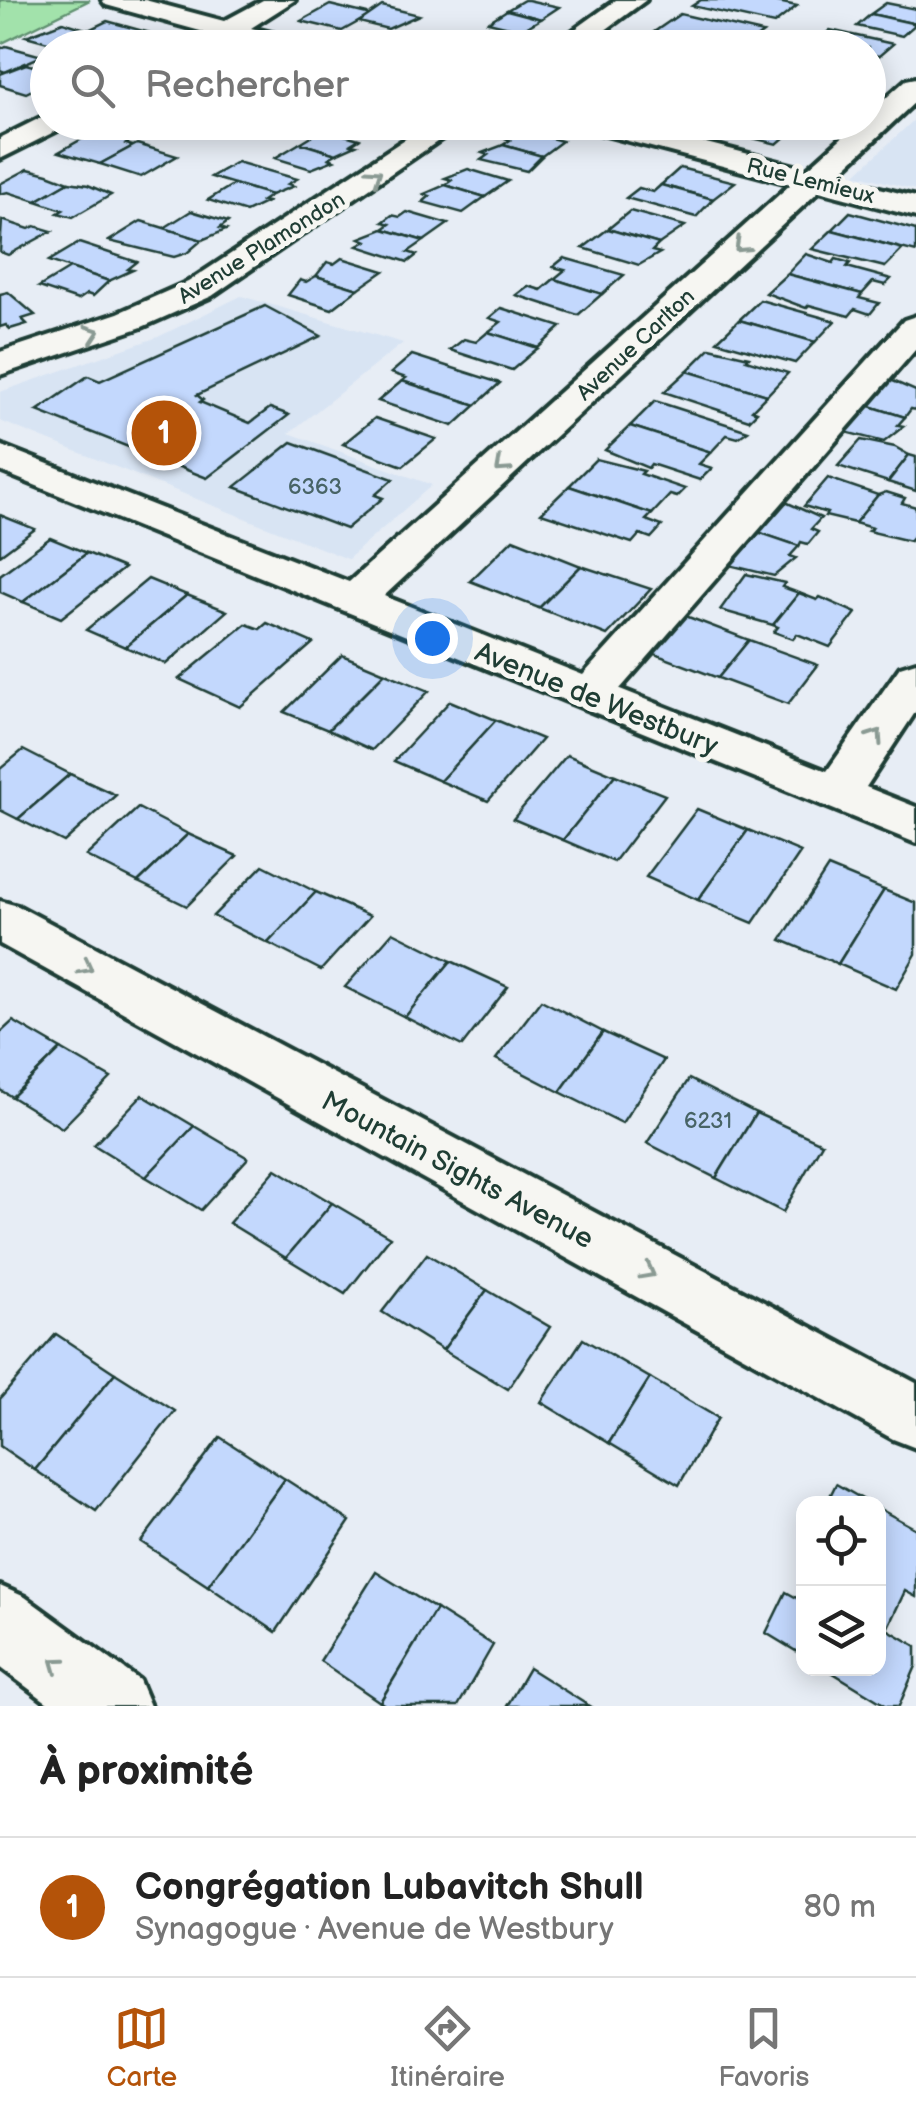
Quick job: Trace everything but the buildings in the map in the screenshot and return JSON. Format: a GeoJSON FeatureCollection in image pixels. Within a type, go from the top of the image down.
{"type":"FeatureCollection","features":[{"type":"Feature","properties":{"kind":"street"},"geometry":{"type":"LineString","coordinates":[[115,0],[226,30],[282,0]]}},
{"type":"Feature","properties":{"kind":"street"},"geometry":{"type":"LineString","coordinates":[[589,30],[633,0]]}},
{"type":"Feature","properties":{"kind":"street","name":"Avenue Carlton"},"geometry":{"type":"LineString","coordinates":[[886,114],[916,86]]}},
{"type":"Feature","properties":{"kind":"street"},"geometry":{"type":"LineString","coordinates":[[0,150],[30,134]]}},
{"type":"Feature","properties":{"kind":"street","name":"Avenue Plamondon"},"geometry":{"type":"LineString","coordinates":[[0,364],[130,320],[200,288],[425,140]]}},
{"type":"Feature","properties":{"kind":"street","name":"Rue Lemieux"},"geometry":{"type":"LineString","coordinates":[[657,140],[916,207]]}},
{"type":"Feature","properties":{"kind":"street","name":"Avenue Carlton"},"geometry":{"type":"LineString","coordinates":[[354,600],[857,140]]}},
{"type":"Feature","properties":{"kind":"street"},"geometry":{"type":"LineString","coordinates":[[590,696],[916,327]]}},
{"type":"Feature","properties":{"kind":"street","name":"Avenue de Westbury"},"geometry":{"type":"LineString","coordinates":[[0,457],[916,826]]}},
{"type":"Feature","properties":{"kind":"street"},"geometry":{"type":"LineString","coordinates":[[836,795],[916,677]]}},
{"type":"Feature","properties":{"kind":"street","name":"Mountain Sights Avenue"},"geometry":{"type":"LineString","coordinates":[[0,920],[916,1417]]}},
{"type":"Feature","properties":{"kind":"street"},"geometry":{"type":"LineString","coordinates":[[0,1622],[113,1706]]}},
{"type":"Feature","properties":{"kind":"shaded area"},"geometry":{"type":"Polygon","coordinates":[[[916,118],[916,190],[856,174],[916,118]]]}},
{"type":"Feature","properties":{"kind":"shaded area"},"geometry":{"type":"Polygon","coordinates":[[[241,296],[403,343],[289,433],[432,485],[348,559],[0,421],[0,392],[158,337],[241,296]]]}},
{"type":"Feature","properties":{"kind":"green space"},"geometry":{"type":"Polygon","coordinates":[[[0,0],[90,0],[0,44],[0,0]]]}},
{"type":"Feature","properties":{"kind":"place","name":"Congrégation Lubavitch Shull"},"geometry":{"type":"Point","coordinates":[164,433]}}]}
